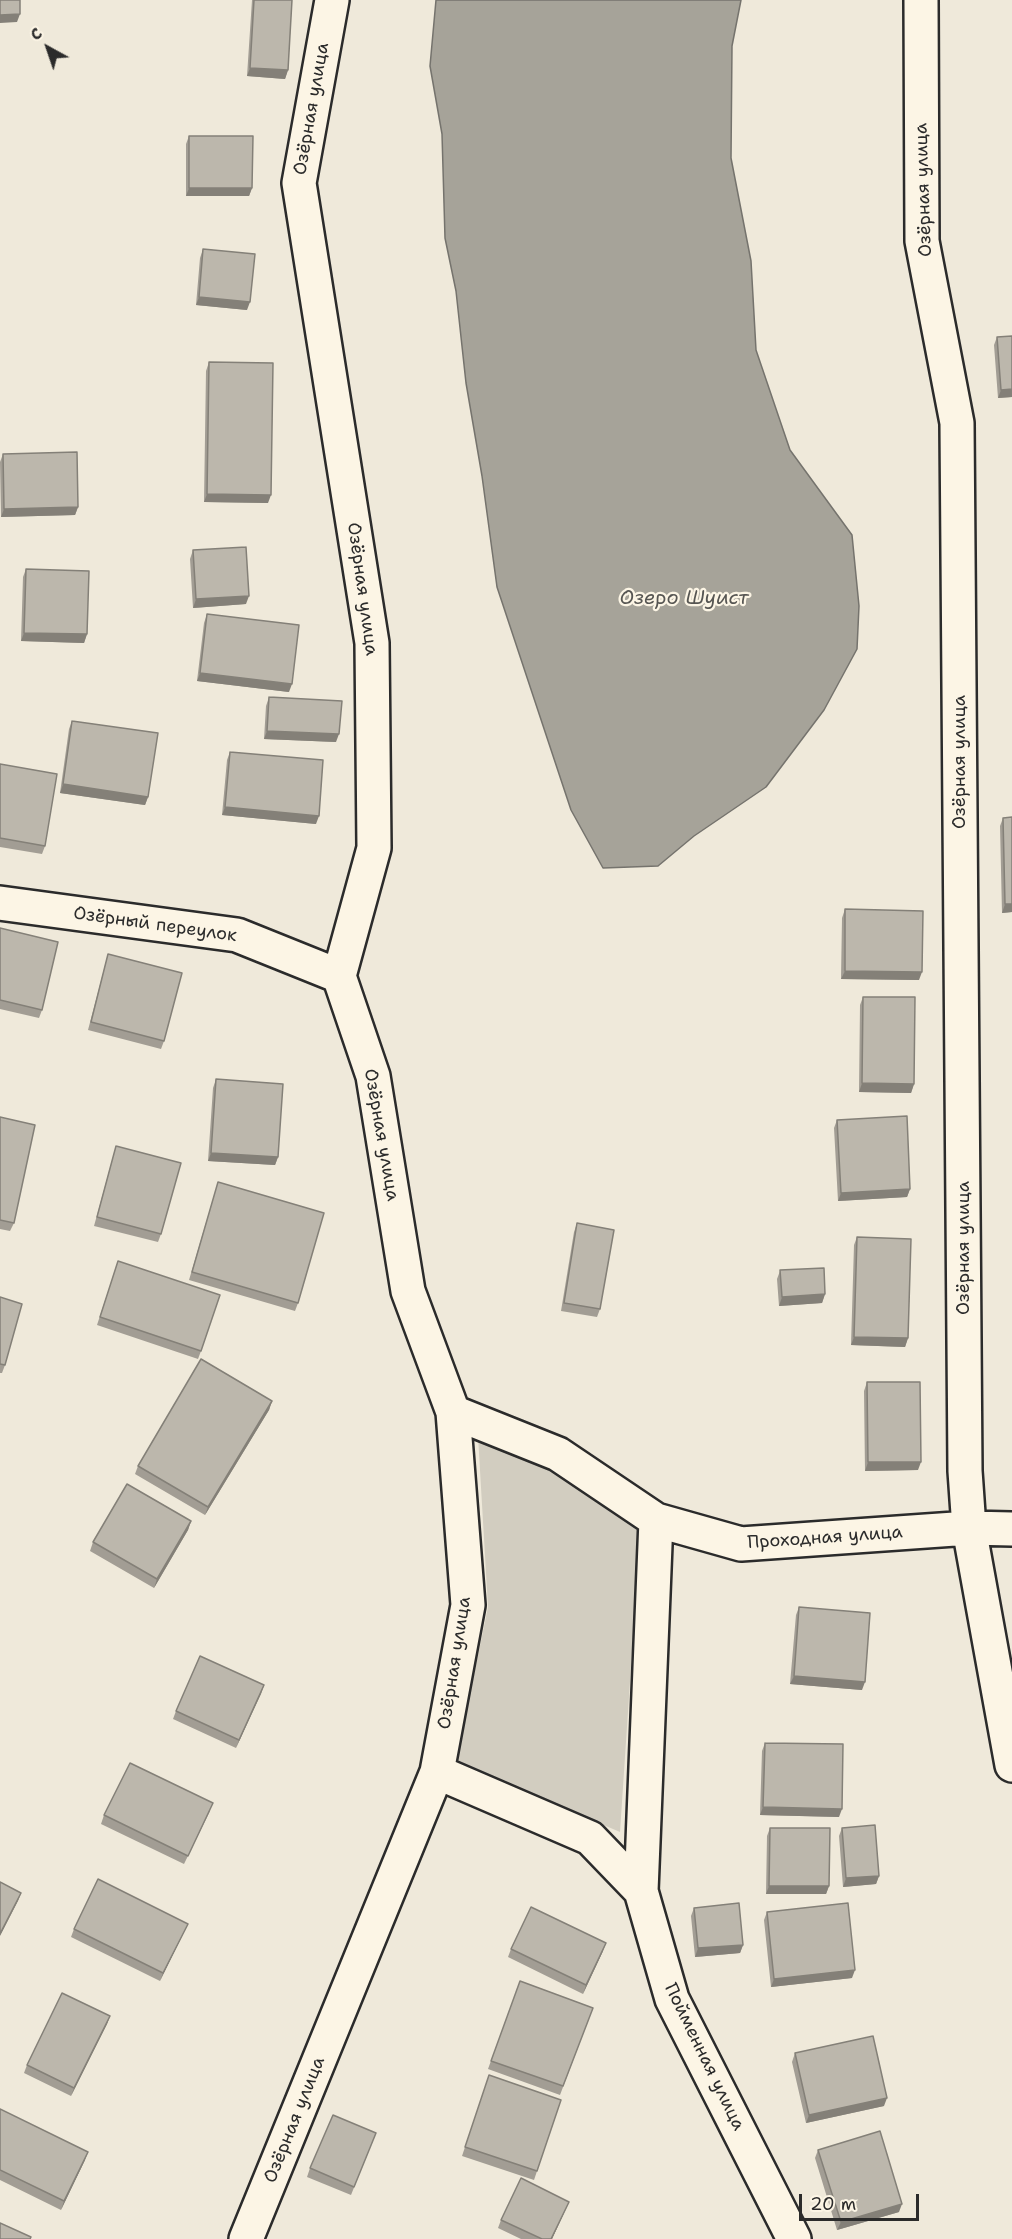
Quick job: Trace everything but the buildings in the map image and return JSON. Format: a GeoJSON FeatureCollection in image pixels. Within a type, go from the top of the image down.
{"type":"FeatureCollection","features":[{"type":"Feature","properties":{"kind":"street","name":"Озёрная улица"},"geometry":{"type":"LineString","coordinates":[[246,2239],[437,1772],[468,1605],[453,1412],[408,1291],[373,1076],[339,976],[374,848],[374,837],[372,643],[299,183],[332,0]]}},
{"type":"Feature","properties":{"kind":"street","name":"Озёрная улица"},"geometry":{"type":"LineString","coordinates":[[921,0],[922,241],[957,423],[965,1460],[969,1528],[1012,1765]]}},
{"type":"Feature","properties":{"kind":"street","name":"Озёрный переулок"},"geometry":{"type":"LineString","coordinates":[[0,903],[237,935],[339,976]]}},
{"type":"Feature","properties":{"kind":"street","name":"Проходная улица"},"geometry":{"type":"LineString","coordinates":[[453,1412],[558,1454],[656,1520],[741,1544],[969,1528],[1012,1529]]}},
{"type":"Feature","properties":{"kind":"street"},"geometry":{"type":"LineString","coordinates":[[641,1891],[656,1520]]}},
{"type":"Feature","properties":{"kind":"street","name":"Пойменная улица"},"geometry":{"type":"LineString","coordinates":[[437,1772],[590,1838],[641,1891],[672,1999],[794,2239]]}},
{"type":"Feature","properties":{"kind":"shaded area"},"geometry":{"type":"Polygon","coordinates":[[[478,1436],[555,1471],[640,1531],[620,1832],[456,1762],[488,1607],[478,1436]]]}},
{"type":"Feature","properties":{"kind":"water","name":"Озеро Шуист"},"geometry":{"type":"Polygon","coordinates":[[[436,0],[741,0],[732,46],[731,158],[751,261],[756,350],[790,450],[852,535],[859,606],[857,649],[824,710],[766,787],[694,836],[658,866],[603,868],[571,810],[497,587],[482,476],[466,383],[456,291],[445,238],[442,134],[430,66],[436,0]]]}}]}
